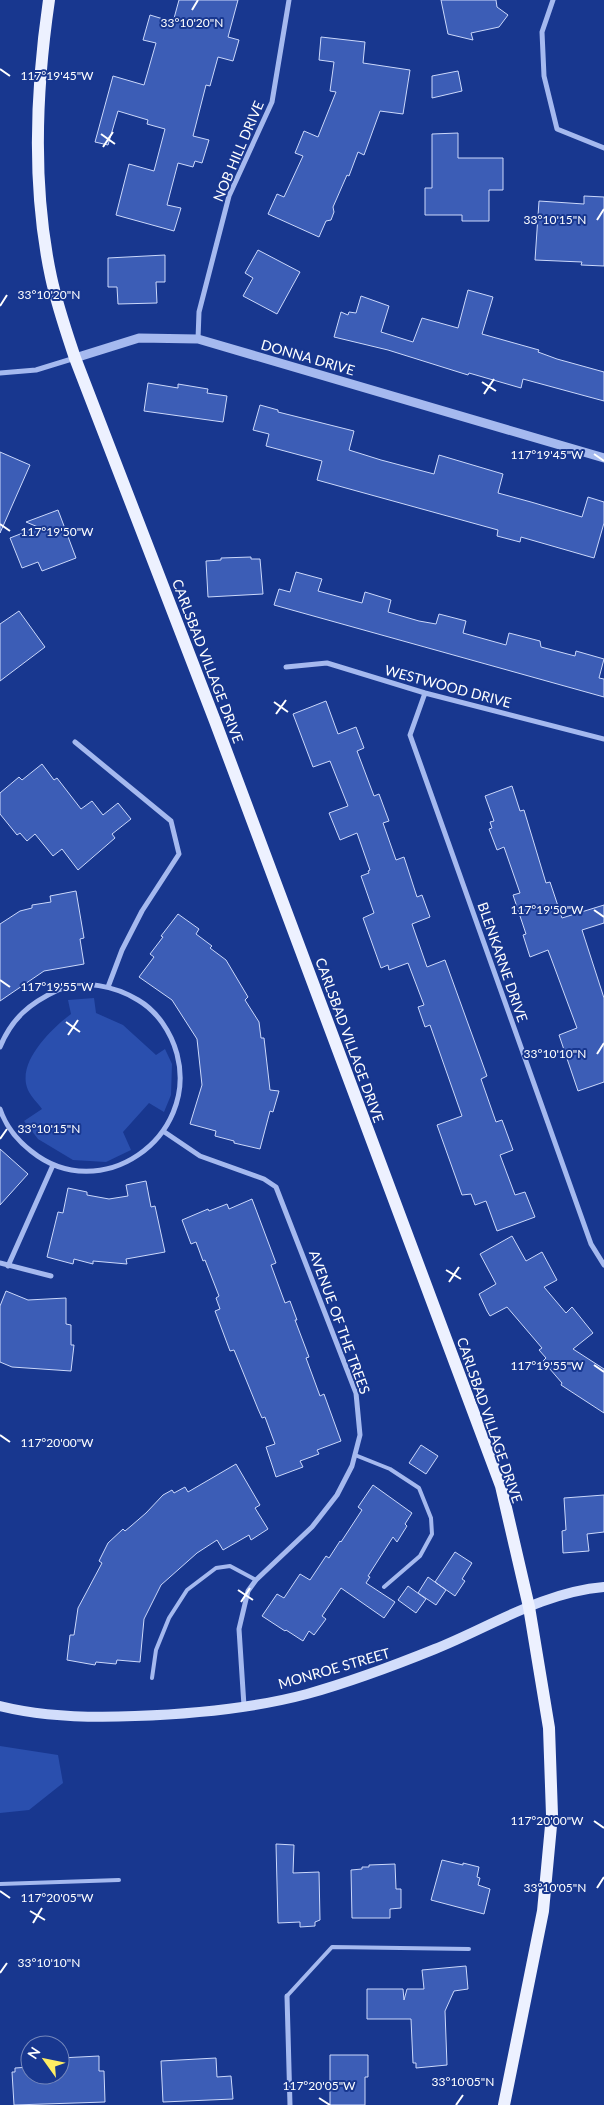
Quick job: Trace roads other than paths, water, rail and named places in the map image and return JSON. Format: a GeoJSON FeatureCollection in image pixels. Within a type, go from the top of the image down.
{"type":"FeatureCollection","features":[{"type":"Feature","properties":{"kind":"main road","name":"CARLSBAD VILLAGE DRIVE"},"geometry":{"type":"LineString","coordinates":[[49,0],[42,46],[37,120],[42,202],[51,275],[59,309],[75,358],[215,720],[501,1486],[529,1607],[549,1728],[551,1840],[543,1911],[504,2105]]}},
{"type":"Feature","properties":{"kind":"main road","name":"MONROE STREET"},"geometry":{"type":"LineString","coordinates":[[0,1706],[17,1710],[94,1718],[192,1714],[305,1694],[360,1678],[441,1646],[529,1607],[569,1593],[604,1587]]}},
{"type":"Feature","properties":{"kind":"street","name":"NOB HILL DRIVE"},"geometry":{"type":"LineString","coordinates":[[198,339],[199,312],[228,196],[272,102],[289,0]]}},
{"type":"Feature","properties":{"kind":"street"},"geometry":{"type":"LineString","coordinates":[[553,0],[542,32],[544,76],[556,129],[604,148]]}},
{"type":"Feature","properties":{"kind":"street","name":"DONNA DRIVE"},"geometry":{"type":"LineString","coordinates":[[0,372],[36,370],[139,338],[198,339],[604,458]]}},
{"type":"Feature","properties":{"kind":"street","name":"WESTWOOD DRIVE"},"geometry":{"type":"LineString","coordinates":[[286,667],[327,663],[425,694],[604,739]]}},
{"type":"Feature","properties":{"kind":"street","name":"BLENKARNE DRIVE"},"geometry":{"type":"LineString","coordinates":[[425,694],[410,735],[591,1244],[604,1265]]}},
{"type":"Feature","properties":{"kind":"street"},"geometry":{"type":"LineString","coordinates":[[75,742],[171,822],[179,854],[142,911],[122,950],[108,987]]}},
{"type":"Feature","properties":{"kind":"street"},"geometry":{"type":"LineString","coordinates":[[0,1047],[19,1015],[38,999],[63,988],[85,985],[108,987],[141,1001],[154,1013],[164,1025],[175,1045],[180,1065],[180,1089],[175,1109],[163,1131],[149,1147],[130,1161],[111,1168],[89,1171],[67,1169],[37,1157],[20,1143],[9,1129],[0,1109]]}},
{"type":"Feature","properties":{"kind":"street","name":"AVENUE OF THE TREES"},"geometry":{"type":"LineString","coordinates":[[163,1131],[200,1156],[264,1179],[276,1187],[356,1392],[360,1435],[352,1466],[337,1495],[312,1526],[256,1580],[248,1591],[238,1628],[244,1706]]}},
{"type":"Feature","properties":{"kind":"street"},"geometry":{"type":"LineString","coordinates":[[8,1266],[53,1165]]}},
{"type":"Feature","properties":{"kind":"street"},"geometry":{"type":"LineString","coordinates":[[0,1263],[51,1276]]}},
{"type":"Feature","properties":{"kind":"street"},"geometry":{"type":"LineString","coordinates":[[287,1996],[290,2105]]}},
{"type":"Feature","properties":{"kind":"lane"},"geometry":{"type":"LineString","coordinates":[[355,1455],[390,1469],[419,1488],[431,1518],[432,1534],[420,1556],[384,1587]]}},
{"type":"Feature","properties":{"kind":"lane"},"geometry":{"type":"LineString","coordinates":[[152,1678],[156,1650],[169,1618],[187,1590],[216,1568],[230,1566],[256,1580]]}},
{"type":"Feature","properties":{"kind":"lane"},"geometry":{"type":"LineString","coordinates":[[0,1884],[119,1880]]}},
{"type":"Feature","properties":{"kind":"lane"},"geometry":{"type":"LineString","coordinates":[[287,1996],[332,1947],[469,1949]]}}]}
